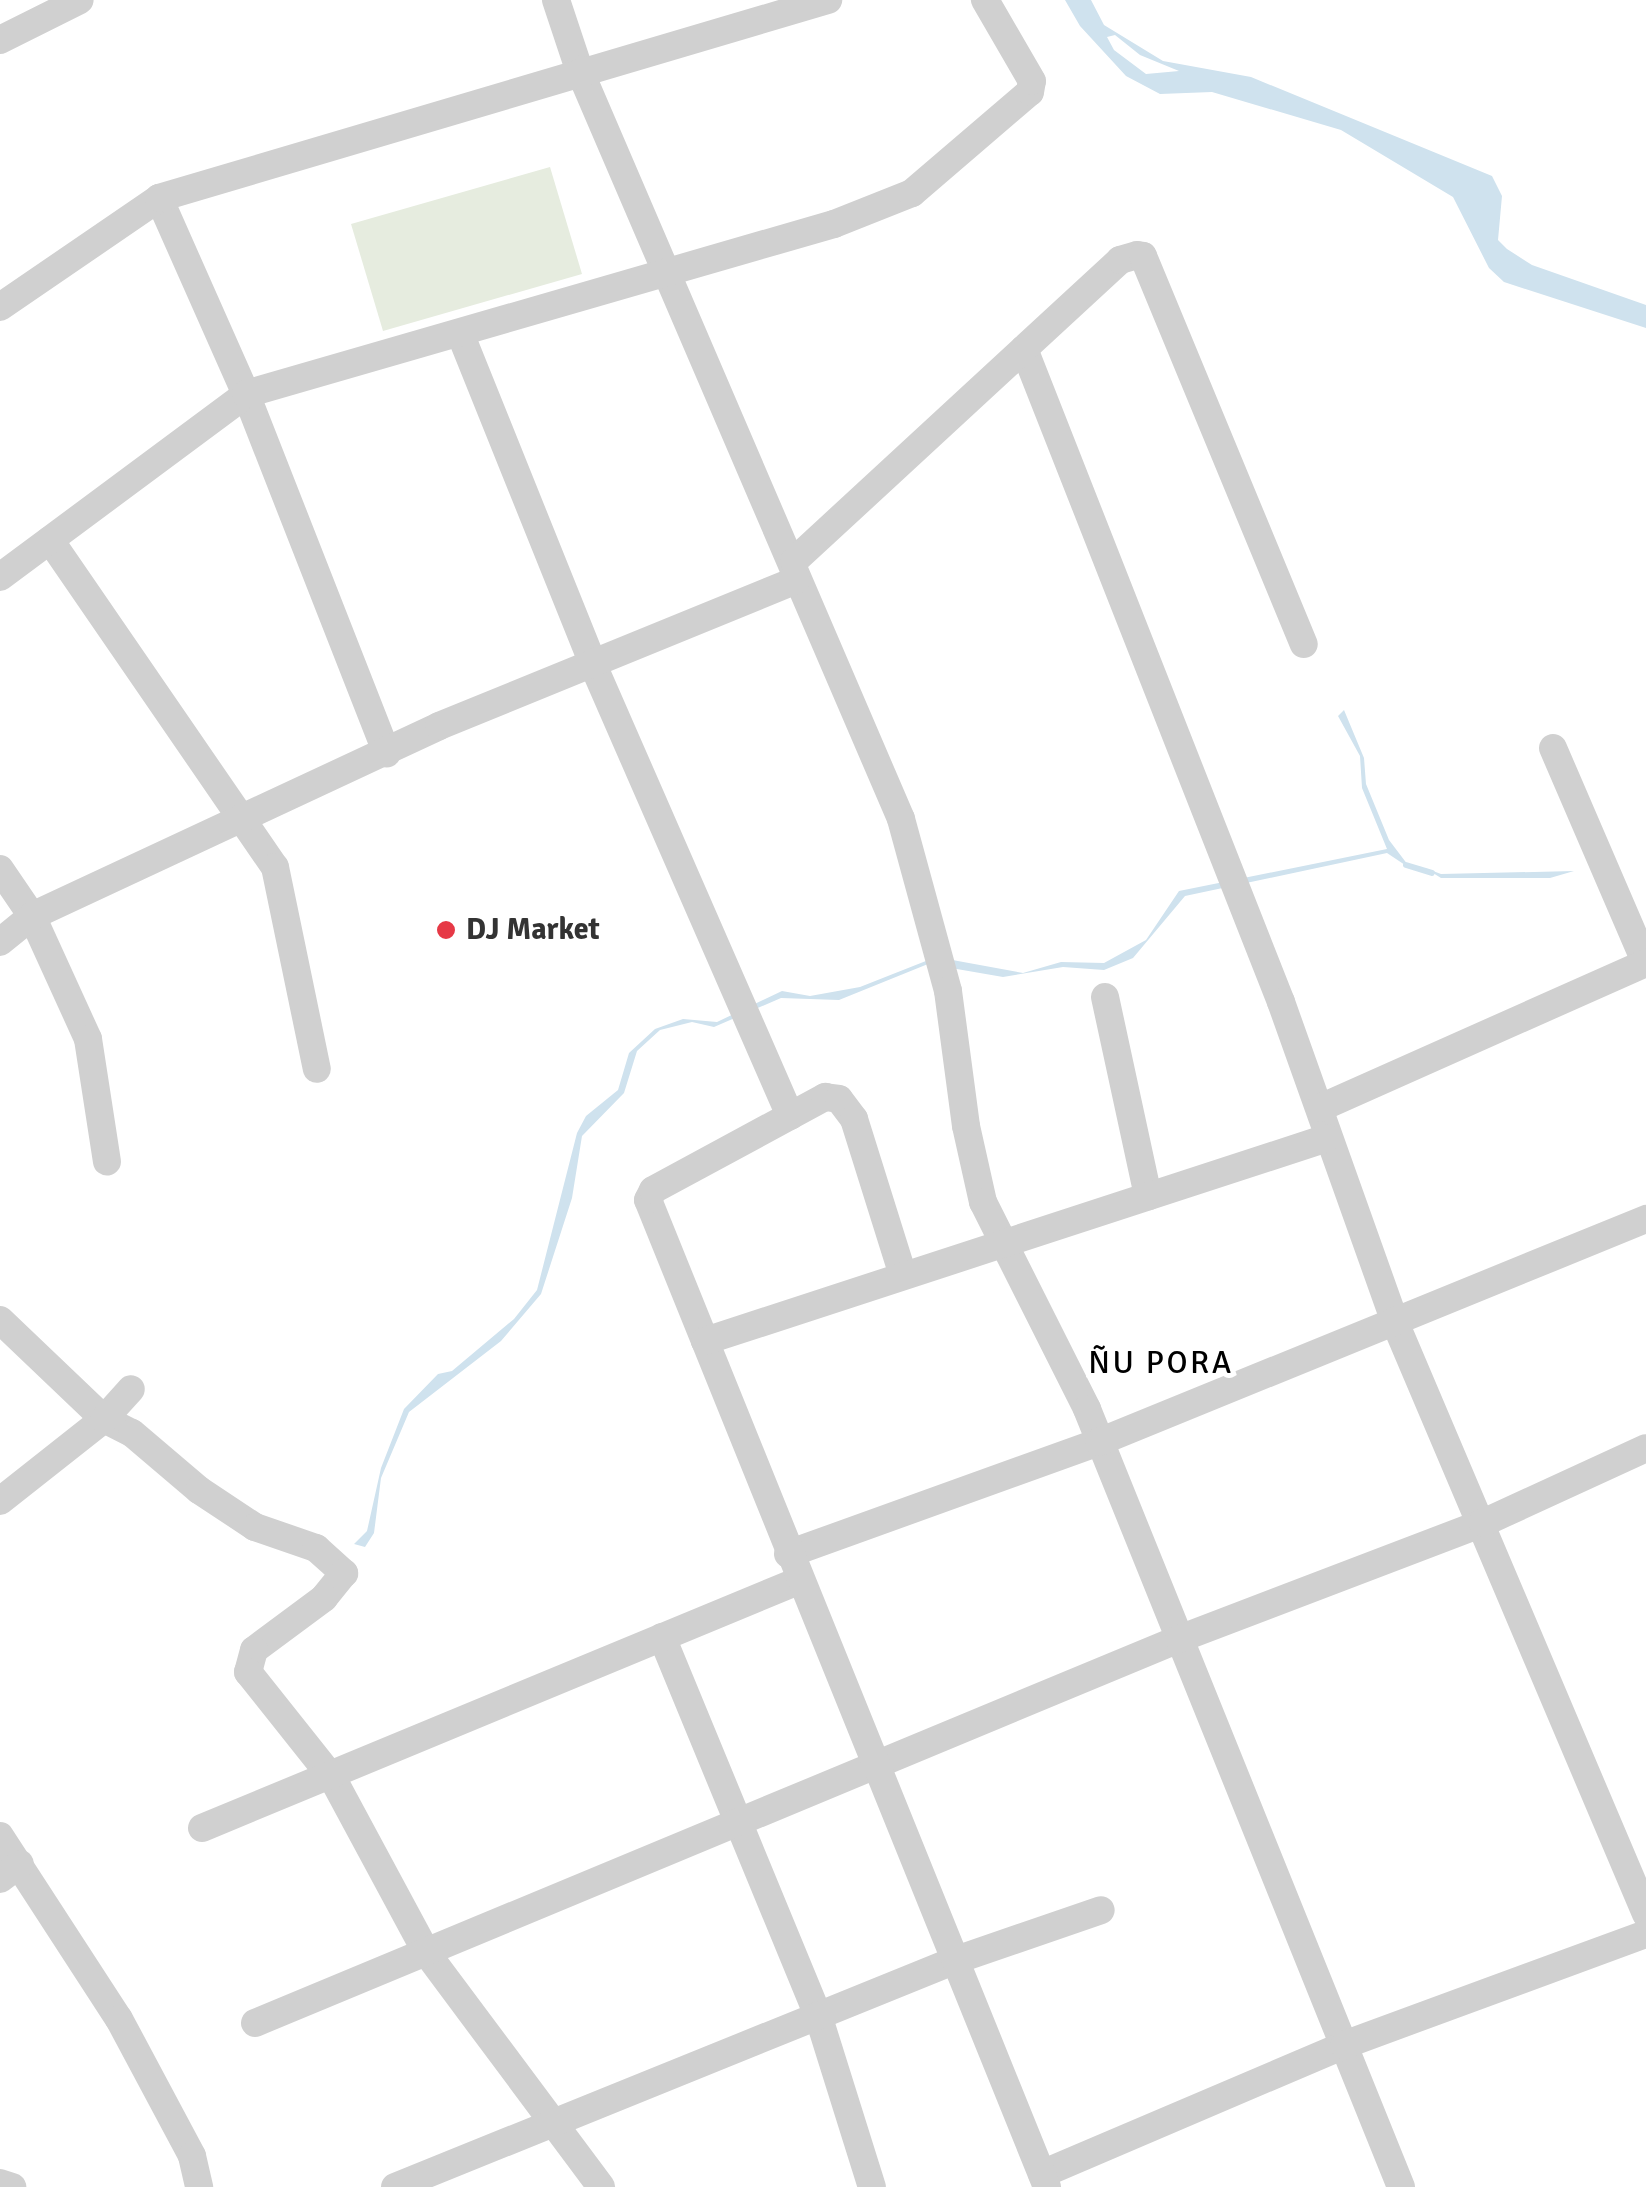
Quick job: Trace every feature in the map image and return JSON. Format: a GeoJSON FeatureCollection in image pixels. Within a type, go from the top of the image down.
{"type":"FeatureCollection","features":[{"type":"Feature","properties":{"kind":"street"},"geometry":{"type":"LineString","coordinates":[[0,40],[80,0]]}},
{"type":"Feature","properties":{"kind":"street"},"geometry":{"type":"LineString","coordinates":[[556,0],[579,69],[670,272],[901,819],[948,991],[966,1126],[984,1202],[1029,1284],[1098,1442],[1402,2187]]}},
{"type":"Feature","properties":{"kind":"street"},"geometry":{"type":"LineString","coordinates":[[0,306],[159,198],[579,69],[828,0]]}},
{"type":"Feature","properties":{"kind":"street"},"geometry":{"type":"LineString","coordinates":[[0,577],[246,394],[891,204],[940,171],[1032,86],[985,0]]}},
{"type":"Feature","properties":{"kind":"street"},"geometry":{"type":"LineString","coordinates":[[159,198],[246,394],[387,752]]}},
{"type":"Feature","properties":{"kind":"street"},"geometry":{"type":"LineString","coordinates":[[0,942],[32,916],[387,752],[594,667],[795,570],[1120,260],[1143,256],[1304,644]]}},
{"type":"Feature","properties":{"kind":"street"},"geometry":{"type":"LineString","coordinates":[[460,333],[594,667],[790,1116]]}},
{"type":"Feature","properties":{"kind":"street"},"geometry":{"type":"LineString","coordinates":[[1024,349],[1320,1108],[1327,1138],[1394,1320],[1646,1914]]}},
{"type":"Feature","properties":{"kind":"street"},"geometry":{"type":"LineString","coordinates":[[50,540],[275,867],[316,1069]]}},
{"type":"Feature","properties":{"kind":"street"},"geometry":{"type":"LineString","coordinates":[[1320,1108],[1646,964],[1553,748]]}},
{"type":"Feature","properties":{"kind":"street"},"geometry":{"type":"LineString","coordinates":[[0,868],[32,916],[88,1039],[107,1162]]}},
{"type":"Feature","properties":{"kind":"street"},"geometry":{"type":"LineString","coordinates":[[1105,997],[1148,1196]]}},
{"type":"Feature","properties":{"kind":"street"},"geometry":{"type":"LineString","coordinates":[[904,1275],[848,1108],[825,1098],[654,1190],[648,1200],[798,1582],[879,1768],[1045,2180],[1344,2045],[1646,1934]]}},
{"type":"Feature","properties":{"kind":"street"},"geometry":{"type":"LineString","coordinates":[[706,1341],[1327,1138]]}},
{"type":"Feature","properties":{"kind":"street"},"geometry":{"type":"LineString","coordinates":[[788,1554],[1098,1442],[1646,1218]]}},
{"type":"Feature","properties":{"kind":"street"},"geometry":{"type":"LineString","coordinates":[[0,1320],[104,1419],[132,1433],[255,1526],[316,1548],[344,1573],[324,1598],[254,1650],[248,1672],[333,1779],[426,1952],[546,2122],[601,2187]]}},
{"type":"Feature","properties":{"kind":"street"},"geometry":{"type":"LineString","coordinates":[[0,1501],[104,1419],[131,1389]]}},
{"type":"Feature","properties":{"kind":"street"},"geometry":{"type":"LineString","coordinates":[[254,2023],[736,1823],[879,1768],[1179,1639],[1483,1523],[1646,1448]]}},
{"type":"Feature","properties":{"kind":"street"},"geometry":{"type":"LineString","coordinates":[[202,1828],[333,1779],[798,1582]]}},
{"type":"Feature","properties":{"kind":"street"},"geometry":{"type":"LineString","coordinates":[[662,1637],[818,2015],[872,2187]]}},
{"type":"Feature","properties":{"kind":"street"},"geometry":{"type":"LineString","coordinates":[[0,1836],[10,1871],[119,2018],[192,2156],[199,2187]]}},
{"type":"Feature","properties":{"kind":"street"},"geometry":{"type":"LineString","coordinates":[[395,2187],[546,2122],[956,1960],[1101,1910]]}},
{"type":"Feature","properties":{"kind":"street"},"geometry":{"type":"LineString","coordinates":[[0,2183],[12,2187]]}},
{"type":"Feature","properties":{"kind":"shaded area"},"geometry":{"type":"Polygon","coordinates":[[[550,167],[582,274],[383,331],[351,224],[550,167]]]}},
{"type":"Feature","properties":{"kind":"water"},"geometry":{"type":"Polygon","coordinates":[[[1065,0],[1091,0],[1104,25],[1163,61],[1251,77],[1492,176],[1502,196],[1498,240],[1507,249],[1532,265],[1646,305],[1646,328],[1504,282],[1489,268],[1453,197],[1341,130],[1212,92],[1160,94],[1126,76],[1080,26],[1065,0]],[[1115,35],[1107,37],[1114,50],[1146,74],[1179,71],[1140,55],[1115,35]]]}},
{"type":"Feature","properties":{"kind":"water"},"geometry":{"type":"Polygon","coordinates":[[[1344,710],[1364,758],[1366,784],[1389,840],[1411,869],[1387,853],[1185,896],[1133,958],[1104,970],[1063,967],[1003,977],[928,964],[839,1000],[781,998],[714,1027],[692,1022],[660,1030],[637,1051],[624,1093],[582,1136],[572,1198],[541,1294],[501,1341],[409,1412],[381,1478],[374,1533],[365,1547],[354,1544],[367,1531],[381,1468],[404,1409],[438,1374],[452,1371],[514,1319],[537,1290],[577,1133],[586,1116],[618,1090],[629,1053],[655,1029],[683,1019],[717,1022],[782,991],[810,996],[860,987],[936,957],[1023,973],[1061,962],[1104,963],[1146,940],[1179,891],[1387,849],[1362,788],[1360,756],[1338,716],[1344,710]]]}},
{"type":"Feature","properties":{"kind":"water"},"geometry":{"type":"Polygon","coordinates":[[[1425,868],[1441,874],[1574,871],[1550,878],[1441,878],[1425,868]]]}},
{"type":"Feature","properties":{"kind":"waterway"},"geometry":{"type":"LineString","coordinates":[[1406,865],[1432,873]]}},
{"type":"Feature","properties":{"kind":"place","name":"DJ Market"},"geometry":{"type":"Point","coordinates":[446,930]}},
{"type":"Feature","properties":{"kind":"district","name":"ÑU PORA"},"geometry":{"type":"Point","coordinates":[1161,1363]}}]}
